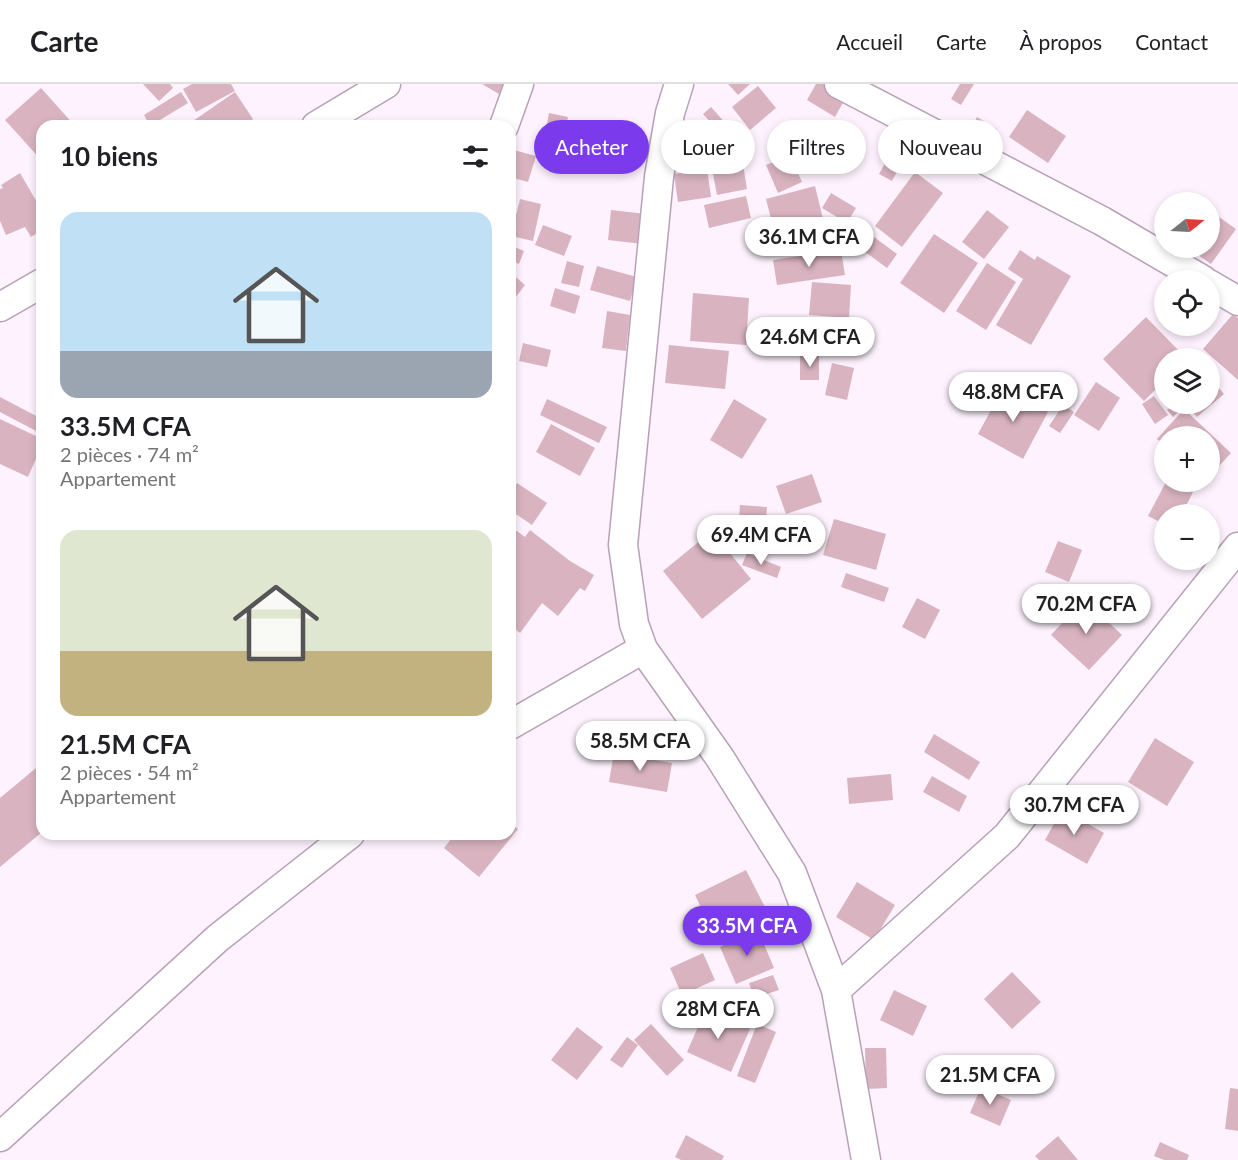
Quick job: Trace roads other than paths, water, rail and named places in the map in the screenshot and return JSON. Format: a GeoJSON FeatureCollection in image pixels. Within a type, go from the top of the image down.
{"type":"FeatureCollection","features":[{"type":"Feature","properties":{"kind":"street"},"geometry":{"type":"LineString","coordinates":[[326,120],[386,84]]}},
{"type":"Feature","properties":{"kind":"street"},"geometry":{"type":"LineString","coordinates":[[506,120],[519,84]]}},
{"type":"Feature","properties":{"kind":"street"},"geometry":{"type":"LineString","coordinates":[[679,84],[670,113],[659,177],[624,545],[634,624],[643,649],[720,758],[792,873],[836,990],[866,1160]]}},
{"type":"Feature","properties":{"kind":"street"},"geometry":{"type":"LineString","coordinates":[[839,84],[1102,221],[1186,270]]}},
{"type":"Feature","properties":{"kind":"street"},"geometry":{"type":"LineString","coordinates":[[0,307],[36,286]]}},
{"type":"Feature","properties":{"kind":"street"},"geometry":{"type":"LineString","coordinates":[[1220,290],[1238,301]]}},
{"type":"Feature","properties":{"kind":"street"},"geometry":{"type":"LineString","coordinates":[[836,990],[1007,836],[1238,547]]}},
{"type":"Feature","properties":{"kind":"street"},"geometry":{"type":"LineString","coordinates":[[516,722],[643,649]]}},
{"type":"Feature","properties":{"kind":"street"},"geometry":{"type":"LineString","coordinates":[[0,1137],[218,938],[342,840]]}}]}
